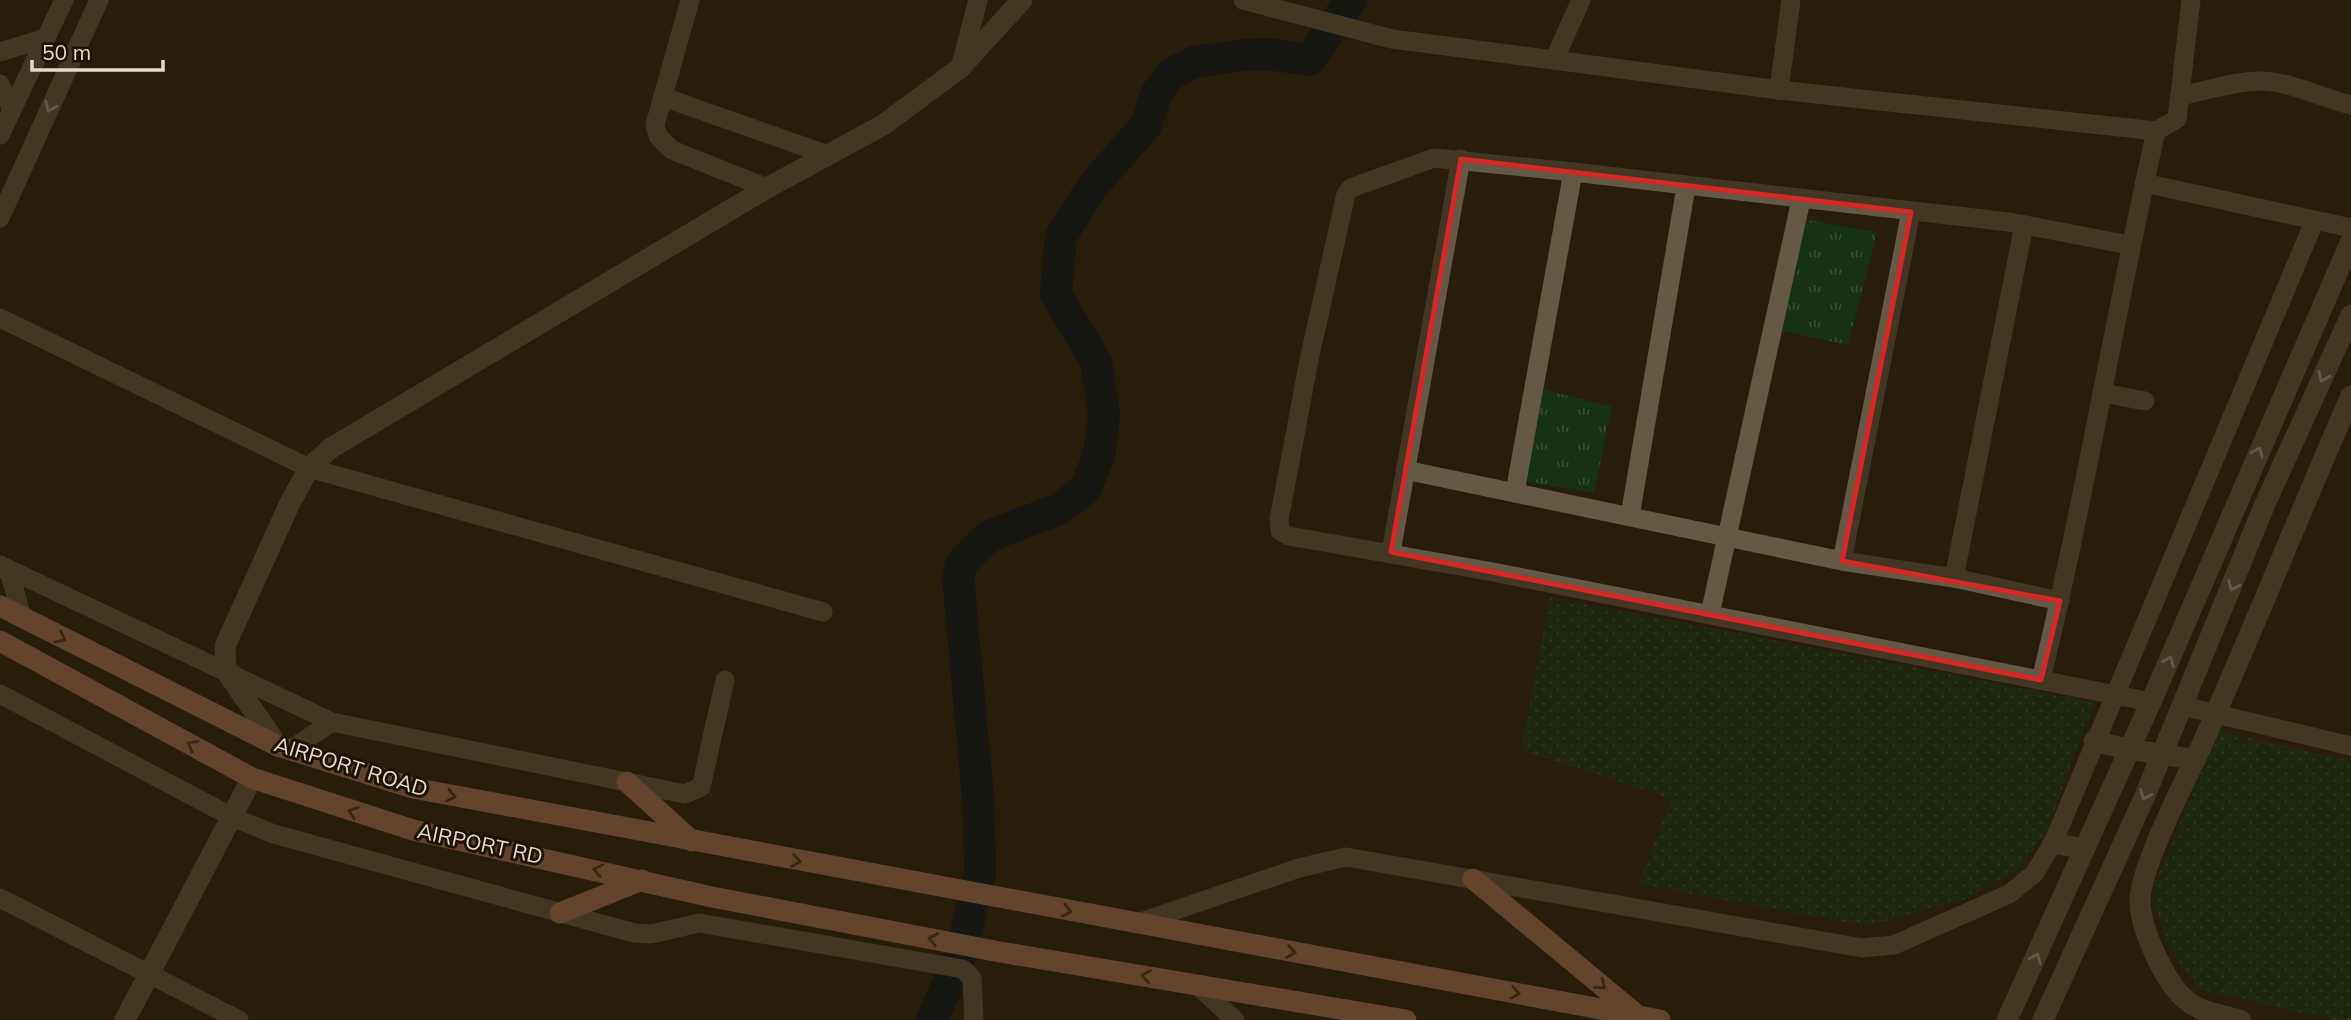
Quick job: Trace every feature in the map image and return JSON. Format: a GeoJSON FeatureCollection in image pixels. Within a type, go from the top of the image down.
{"type":"FeatureCollection","features":[{"type":"Feature","properties":{"kind":"main road","name":"AIRPORT ROAD"},"geometry":{"type":"LineString","coordinates":[[0,606],[284,748],[413,788],[729,849],[1660,1020]]}},
{"type":"Feature","properties":{"kind":"main road","name":"AIRPORT RD"},"geometry":{"type":"LineString","coordinates":[[0,640],[252,778],[413,830],[712,897],[1000,952],[1406,1020]]}},
{"type":"Feature","properties":{"kind":"main road"},"geometry":{"type":"LineString","coordinates":[[627,782],[693,842]]}},
{"type":"Feature","properties":{"kind":"main road"},"geometry":{"type":"LineString","coordinates":[[1473,878],[1638,1016]]}},
{"type":"Feature","properties":{"kind":"main road"},"geometry":{"type":"LineString","coordinates":[[560,913],[642,880]]}},
{"type":"Feature","properties":{"kind":"street"},"geometry":{"type":"LineString","coordinates":[[0,135],[64,0]]}},
{"type":"Feature","properties":{"kind":"street"},"geometry":{"type":"LineString","coordinates":[[0,218],[99,0]]}},
{"type":"Feature","properties":{"kind":"street"},"geometry":{"type":"LineString","coordinates":[[690,0],[655,125],[663,144],[767,188]]}},
{"type":"Feature","properties":{"kind":"street"},"geometry":{"type":"LineString","coordinates":[[960,68],[978,0]]}},
{"type":"Feature","properties":{"kind":"street"},"geometry":{"type":"LineString","coordinates":[[332,722],[284,748],[226,671],[223,660],[229,633],[309,468],[331,448],[356,432],[767,188],[883,125],[960,68],[1022,0]]}},
{"type":"Feature","properties":{"kind":"street"},"geometry":{"type":"LineString","coordinates":[[1243,0],[1392,38],[1779,90],[2156,131],[2177,119],[2191,0]]}},
{"type":"Feature","properties":{"kind":"street"},"geometry":{"type":"LineString","coordinates":[[1554,60],[1581,0]]}},
{"type":"Feature","properties":{"kind":"street"},"geometry":{"type":"LineString","coordinates":[[1779,90],[1791,0]]}},
{"type":"Feature","properties":{"kind":"street"},"geometry":{"type":"LineString","coordinates":[[0,52],[46,38]]}},
{"type":"Feature","properties":{"kind":"street"},"geometry":{"type":"LineString","coordinates":[[2180,96],[2261,81],[2294,86],[2315,96],[2351,105]]}},
{"type":"Feature","properties":{"kind":"street"},"geometry":{"type":"LineString","coordinates":[[0,83],[12,109]]}},
{"type":"Feature","properties":{"kind":"street"},"geometry":{"type":"LineString","coordinates":[[663,97],[828,155]]}},
{"type":"Feature","properties":{"kind":"street"},"geometry":{"type":"LineString","coordinates":[[2041,680],[2103,393],[2129,245],[2156,131]]}},
{"type":"Feature","properties":{"kind":"street"},"geometry":{"type":"LineString","coordinates":[[2129,245],[2024,225],[1573,172],[1461,159],[1434,158],[1420,162],[1351,188],[1346,194],[1279,520],[1280,531],[1289,536],[1391,552],[2151,702]]}},
{"type":"Feature","properties":{"kind":"street"},"geometry":{"type":"LineString","coordinates":[[1391,552],[1461,159]]}},
{"type":"Feature","properties":{"kind":"street"},"geometry":{"type":"LineString","coordinates":[[1515,492],[1573,172]]}},
{"type":"Feature","properties":{"kind":"street"},"geometry":{"type":"LineString","coordinates":[[2144,183],[2351,228]]}},
{"type":"Feature","properties":{"kind":"street"},"geometry":{"type":"LineString","coordinates":[[1630,516],[1686,187]]}},
{"type":"Feature","properties":{"kind":"street"},"geometry":{"type":"LineString","coordinates":[[1710,614],[1801,200]]}},
{"type":"Feature","properties":{"kind":"street"},"geometry":{"type":"LineString","coordinates":[[1842,561],[1911,212]]}},
{"type":"Feature","properties":{"kind":"street"},"geometry":{"type":"LineString","coordinates":[[1135,924],[1328,859],[1372,860],[1862,948],[1894,945],[2009,894],[2034,874],[2053,843],[2112,696],[2314,222]]}},
{"type":"Feature","properties":{"kind":"street"},"geometry":{"type":"LineString","coordinates":[[1954,578],[2024,225]]}},
{"type":"Feature","properties":{"kind":"street"},"geometry":{"type":"LineString","coordinates":[[2007,1020],[2151,702],[2351,241]]}},
{"type":"Feature","properties":{"kind":"street"},"geometry":{"type":"LineString","coordinates":[[2043,1020],[2163,753],[2265,504],[2351,314]]}},
{"type":"Feature","properties":{"kind":"street"},"geometry":{"type":"LineString","coordinates":[[0,317],[309,468],[823,612]]}},
{"type":"Feature","properties":{"kind":"street"},"geometry":{"type":"LineString","coordinates":[[2103,393],[2145,401]]}},
{"type":"Feature","properties":{"kind":"street"},"geometry":{"type":"LineString","coordinates":[[2240,1020],[2205,1012],[2185,1000],[2172,984],[2140,916],[2140,897],[2147,871],[2351,396]]}},
{"type":"Feature","properties":{"kind":"street"},"geometry":{"type":"LineString","coordinates":[[1405,470],[1842,561],[1954,578],[2060,601]]}},
{"type":"Feature","properties":{"kind":"street"},"geometry":{"type":"LineString","coordinates":[[1,565],[332,722],[685,794],[701,787],[725,680]]}},
{"type":"Feature","properties":{"kind":"street"},"geometry":{"type":"LineString","coordinates":[[1,565],[10,574],[22,618]]}},
{"type":"Feature","properties":{"kind":"street"},"geometry":{"type":"LineString","coordinates":[[0,694],[232,817],[297,842],[644,934],[690,923],[963,969],[972,978],[974,1020]]}},
{"type":"Feature","properties":{"kind":"street"},"geometry":{"type":"LineString","coordinates":[[2183,706],[2351,746]]}},
{"type":"Feature","properties":{"kind":"street"},"geometry":{"type":"LineString","coordinates":[[2094,741],[2129,751],[2163,753],[2195,760]]}},
{"type":"Feature","properties":{"kind":"street"},"geometry":{"type":"LineString","coordinates":[[125,1020],[252,778]]}},
{"type":"Feature","properties":{"kind":"street"},"geometry":{"type":"LineString","coordinates":[[2053,843],[2084,849]]}},
{"type":"Feature","properties":{"kind":"street"},"geometry":{"type":"LineString","coordinates":[[2116,859],[2147,871]]}},
{"type":"Feature","properties":{"kind":"street"},"geometry":{"type":"LineString","coordinates":[[0,898],[239,1020]]}},
{"type":"Feature","properties":{"kind":"street"},"geometry":{"type":"LineString","coordinates":[[1196,984],[1235,1020]]}},
{"type":"Feature","properties":{"kind":"highlighted area"},"geometry":{"type":"Polygon","coordinates":[[[1461,159],[1911,212],[1842,561],[2060,601],[2041,680],[1391,552],[1461,159]]]}},
{"type":"Feature","properties":{"kind":"green space"},"geometry":{"type":"Polygon","coordinates":[[[1802,219],[1877,232],[1848,345],[1778,330],[1802,219]]]}},
{"type":"Feature","properties":{"kind":"green space"},"geometry":{"type":"Polygon","coordinates":[[[1542,389],[1612,407],[1594,493],[1520,480],[1542,389]]]}},
{"type":"Feature","properties":{"kind":"green space"},"geometry":{"type":"Polygon","coordinates":[[[1550,597],[2095,702],[2047,830],[2020,868],[1967,899],[1868,926],[1638,884],[1671,799],[1521,750],[1550,597]]]}},
{"type":"Feature","properties":{"kind":"green space"},"geometry":{"type":"Polygon","coordinates":[[[2218,731],[2351,761],[2351,1020],[2333,1020],[2198,989],[2169,947],[2152,899],[2158,875],[2218,731]]]}},
{"type":"Feature","properties":{"kind":"waterway"},"geometry":{"type":"LineString","coordinates":[[932,1020],[960,956],[980,876],[979,809],[958,577],[961,564],[989,536],[1059,509],[1085,489],[1099,456],[1104,414],[1096,362],[1056,294],[1061,236],[1092,187],[1146,125],[1156,94],[1171,74],[1194,62],[1244,55],[1268,54],[1309,60],[1351,0]]}}]}
